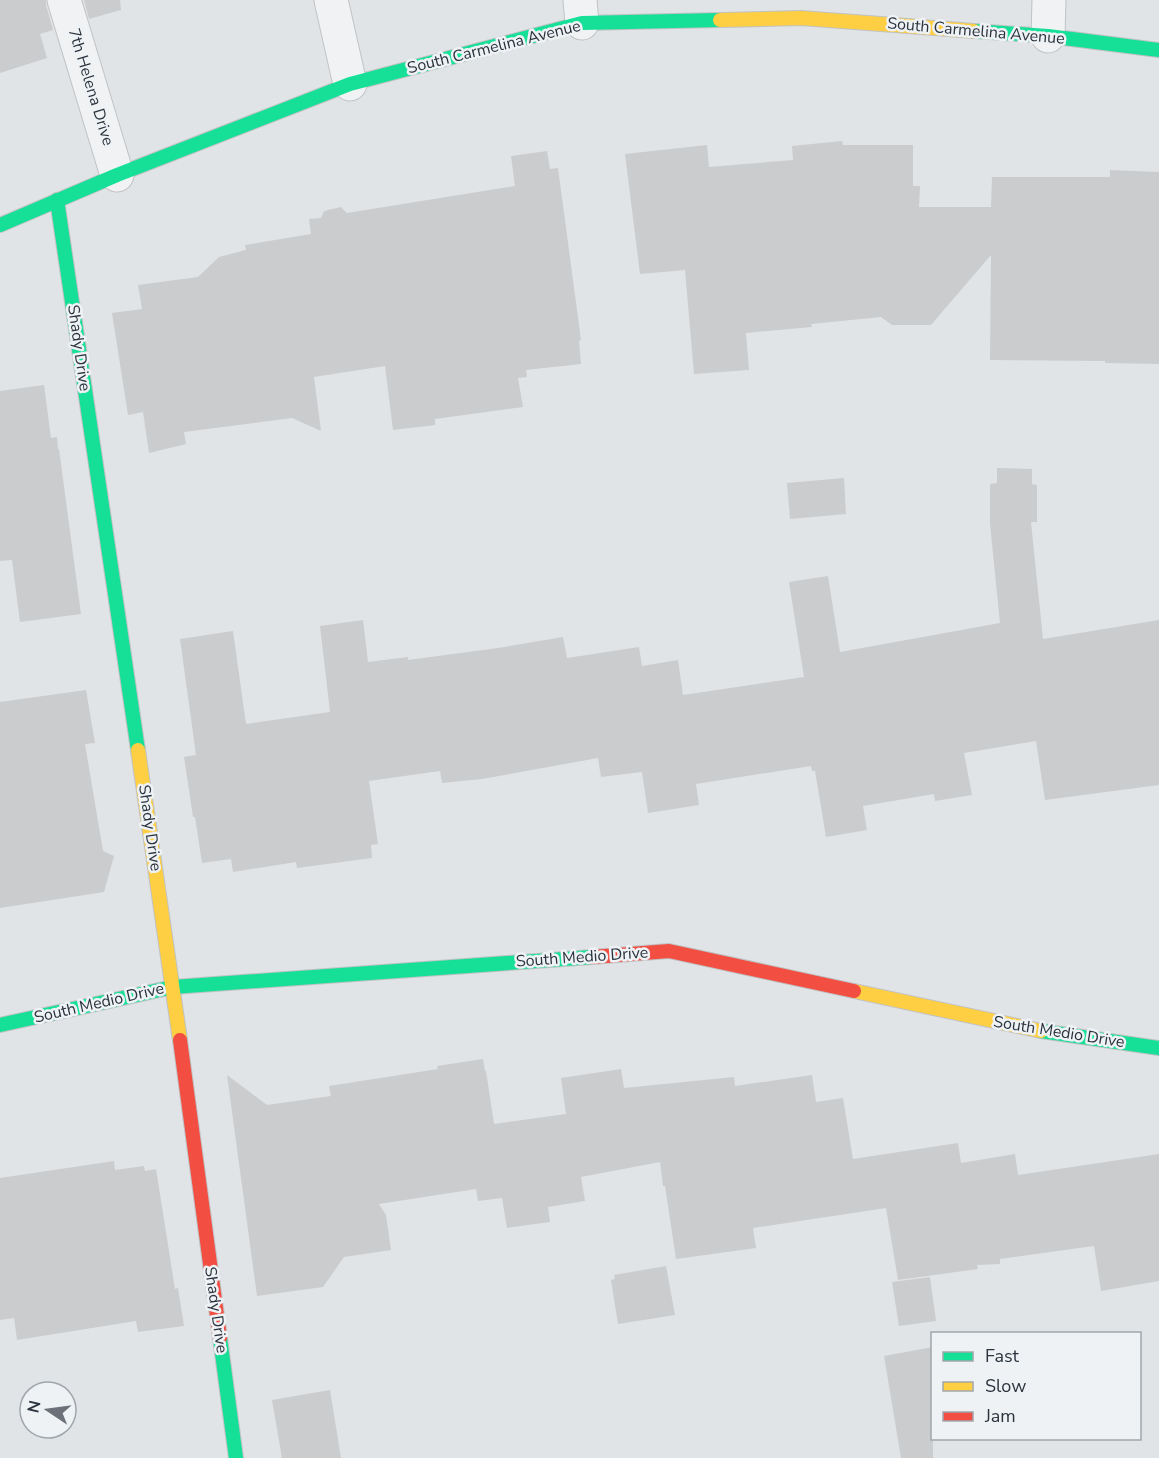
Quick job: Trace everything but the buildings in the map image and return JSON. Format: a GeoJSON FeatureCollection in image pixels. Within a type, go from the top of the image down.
{"type":"FeatureCollection","features":[{"type":"Feature","properties":{"kind":"street","name":"7th Helena Drive"},"geometry":{"type":"LineString","coordinates":[[64,0],[117,174]]}},
{"type":"Feature","properties":{"kind":"street"},"geometry":{"type":"LineString","coordinates":[[331,0],[350,84]]}},
{"type":"Feature","properties":{"kind":"street"},"geometry":{"type":"LineString","coordinates":[[1048,36],[1049,0]]}},
{"type":"Feature","properties":{"kind":"street","name":"South Carmelina Avenue"},"geometry":{"type":"LineString","coordinates":[[0,225],[117,174],[350,84],[581,12],[801,9],[1159,50]]}},
{"type":"Feature","properties":{"kind":"street","name":"Shady Drive"},"geometry":{"type":"LineString","coordinates":[[57,200],[173,987],[236,1458]]}},
{"type":"Feature","properties":{"kind":"street","name":"South Medio Drive"},"geometry":{"type":"LineString","coordinates":[[0,1025],[173,987],[669,951],[1056,1034],[1159,1048]]}},
{"type":"Feature","properties":{"kind":"traffic: fast"},"geometry":{"type":"LineString","coordinates":[[0,225],[117,175],[350,84],[582,23],[720,20]]}},
{"type":"Feature","properties":{"kind":"traffic: fast"},"geometry":{"type":"LineString","coordinates":[[974,31],[1048,36],[1159,50]]}},
{"type":"Feature","properties":{"kind":"traffic: fast"},"geometry":{"type":"LineString","coordinates":[[57,200],[138,750]]}},
{"type":"Feature","properties":{"kind":"traffic: fast"},"geometry":{"type":"LineString","coordinates":[[0,1025],[173,987],[592,957]]}},
{"type":"Feature","properties":{"kind":"traffic: fast"},"geometry":{"type":"LineString","coordinates":[[1041,1031],[1159,1048]]}},
{"type":"Feature","properties":{"kind":"traffic: fast"},"geometry":{"type":"LineString","coordinates":[[220,1338],[236,1458]]}},
{"type":"Feature","properties":{"kind":"traffic: slow"},"geometry":{"type":"LineString","coordinates":[[720,20],[801,18],[974,31]]}},
{"type":"Feature","properties":{"kind":"traffic: slow"},"geometry":{"type":"LineString","coordinates":[[138,750],[180,1040]]}},
{"type":"Feature","properties":{"kind":"traffic: slow"},"geometry":{"type":"LineString","coordinates":[[854,991],[1041,1031]]}},
{"type":"Feature","properties":{"kind":"traffic: jam"},"geometry":{"type":"LineString","coordinates":[[592,957],[669,951],[854,991]]}},
{"type":"Feature","properties":{"kind":"traffic: jam"},"geometry":{"type":"LineString","coordinates":[[180,1040],[220,1338]]}}]}
